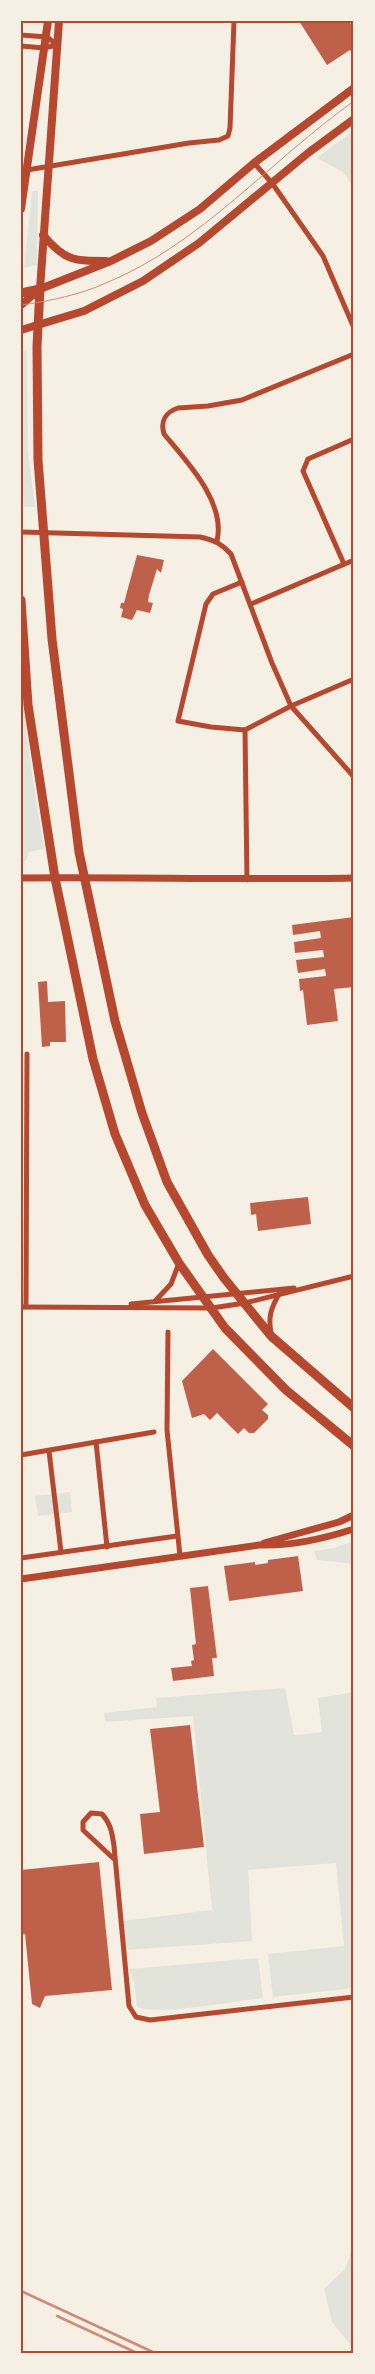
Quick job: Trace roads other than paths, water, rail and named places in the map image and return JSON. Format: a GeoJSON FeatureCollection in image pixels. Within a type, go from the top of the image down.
{"type":"FeatureCollection","features":[{"type":"Feature","properties":{"kind":"main road"},"geometry":{"type":"LineString","coordinates":[[21,209],[24,171],[47,37],[48,21]]}},
{"type":"Feature","properties":{"kind":"main road"},"geometry":{"type":"LineString","coordinates":[[59,21],[38,326],[38,460],[58,692],[83,876],[115,1021],[142,1113],[167,1182],[208,1255],[271,1336],[354,1408]]}},
{"type":"Feature","properties":{"kind":"main road"},"geometry":{"type":"LineString","coordinates":[[21,293],[40,289],[111,261],[152,241],[200,209],[254,163],[354,88]]}},
{"type":"Feature","properties":{"kind":"main road"},"geometry":{"type":"LineString","coordinates":[[21,330],[84,311],[143,281],[199,243],[308,153],[354,119]]}},
{"type":"Feature","properties":{"kind":"main road"},"geometry":{"type":"LineString","coordinates":[[43,235],[53,246],[70,259],[81,262],[111,261]]}},
{"type":"Feature","properties":{"kind":"main road"},"geometry":{"type":"LineString","coordinates":[[21,305],[40,289]]}},
{"type":"Feature","properties":{"kind":"main road"},"geometry":{"type":"LineString","coordinates":[[21,600],[28,705],[55,878],[93,1059],[115,1134],[145,1205],[179,1263],[225,1328],[286,1390],[354,1446]]}},
{"type":"Feature","properties":{"kind":"street"},"geometry":{"type":"LineString","coordinates":[[24,171],[189,143],[219,140],[228,136],[230,128],[234,21]]}},
{"type":"Feature","properties":{"kind":"street"},"geometry":{"type":"LineString","coordinates":[[21,35],[47,37],[57,45]]}},
{"type":"Feature","properties":{"kind":"street"},"geometry":{"type":"LineString","coordinates":[[21,46],[44,48],[57,45]]}},
{"type":"Feature","properties":{"kind":"street"},"geometry":{"type":"LineString","coordinates":[[254,163],[272,183],[323,256],[354,328]]}},
{"type":"Feature","properties":{"kind":"street"},"geometry":{"type":"LineString","coordinates":[[217,541],[220,528],[216,513],[202,485],[164,434],[161,426],[164,419],[170,411],[178,408],[230,402],[267,391],[354,354]]}},
{"type":"Feature","properties":{"kind":"street"},"geometry":{"type":"LineString","coordinates":[[344,564],[304,471],[304,464],[308,459],[354,439]]}},
{"type":"Feature","properties":{"kind":"street"},"geometry":{"type":"LineString","coordinates":[[21,532],[200,537],[217,541],[231,554],[272,663],[291,706],[354,777]]}},
{"type":"Feature","properties":{"kind":"street"},"geometry":{"type":"LineString","coordinates":[[251,604],[354,560]]}},
{"type":"Feature","properties":{"kind":"street"},"geometry":{"type":"LineString","coordinates":[[242,582],[213,594],[206,604],[178,721],[211,727],[245,730],[291,706],[354,679]]}},
{"type":"Feature","properties":{"kind":"street"},"geometry":{"type":"LineString","coordinates":[[245,730],[247,880]]}},
{"type":"Feature","properties":{"kind":"street"},"geometry":{"type":"LineString","coordinates":[[21,878],[83,876],[247,880],[354,878]]}},
{"type":"Feature","properties":{"kind":"street"},"geometry":{"type":"LineString","coordinates":[[27,1054],[24,1173],[24,1307],[212,1308],[245,1303],[354,1276]]}},
{"type":"Feature","properties":{"kind":"street"},"geometry":{"type":"LineString","coordinates":[[156,1300],[172,1284],[179,1263]]}},
{"type":"Feature","properties":{"kind":"street"},"geometry":{"type":"LineString","coordinates":[[118,1306],[156,1300],[204,1298],[309,1287]]}},
{"type":"Feature","properties":{"kind":"street"},"geometry":{"type":"LineString","coordinates":[[271,1336],[269,1320],[272,1306],[279,1294]]}},
{"type":"Feature","properties":{"kind":"street"},"geometry":{"type":"LineString","coordinates":[[168,1332],[167,1428],[180,1556]]}},
{"type":"Feature","properties":{"kind":"street"},"geometry":{"type":"LineString","coordinates":[[21,1455],[154,1432]]}},
{"type":"Feature","properties":{"kind":"street"},"geometry":{"type":"LineString","coordinates":[[96,1442],[107,1547]]}},
{"type":"Feature","properties":{"kind":"street"},"geometry":{"type":"LineString","coordinates":[[49,1451],[61,1552]]}},
{"type":"Feature","properties":{"kind":"street"},"geometry":{"type":"LineString","coordinates":[[21,1579],[259,1545],[339,1522],[354,1515]]}},
{"type":"Feature","properties":{"kind":"street"},"geometry":{"type":"LineString","coordinates":[[259,1545],[282,1546],[321,1539],[354,1530]]}},
{"type":"Feature","properties":{"kind":"street"},"geometry":{"type":"LineString","coordinates":[[21,1558],[177,1536]]}},
{"type":"Feature","properties":{"kind":"street"},"geometry":{"type":"LineString","coordinates":[[114,1859],[83,1830],[83,1822],[90,1813],[102,1814],[109,1821],[114,1859],[129,2006],[136,2017],[150,2020],[354,1997]]}},
{"type":"Feature","properties":{"kind":"tram line"},"geometry":{"type":"LineString","coordinates":[[21,305],[85,291],[141,266],[173,246],[235,200],[323,124],[354,101]]}},
{"type":"Feature","properties":{"kind":"railway"},"geometry":{"type":"LineString","coordinates":[[21,2291],[155,2353]]}},
{"type":"Feature","properties":{"kind":"railway"},"geometry":{"type":"LineString","coordinates":[[57,2316],[137,2353]]}}]}
